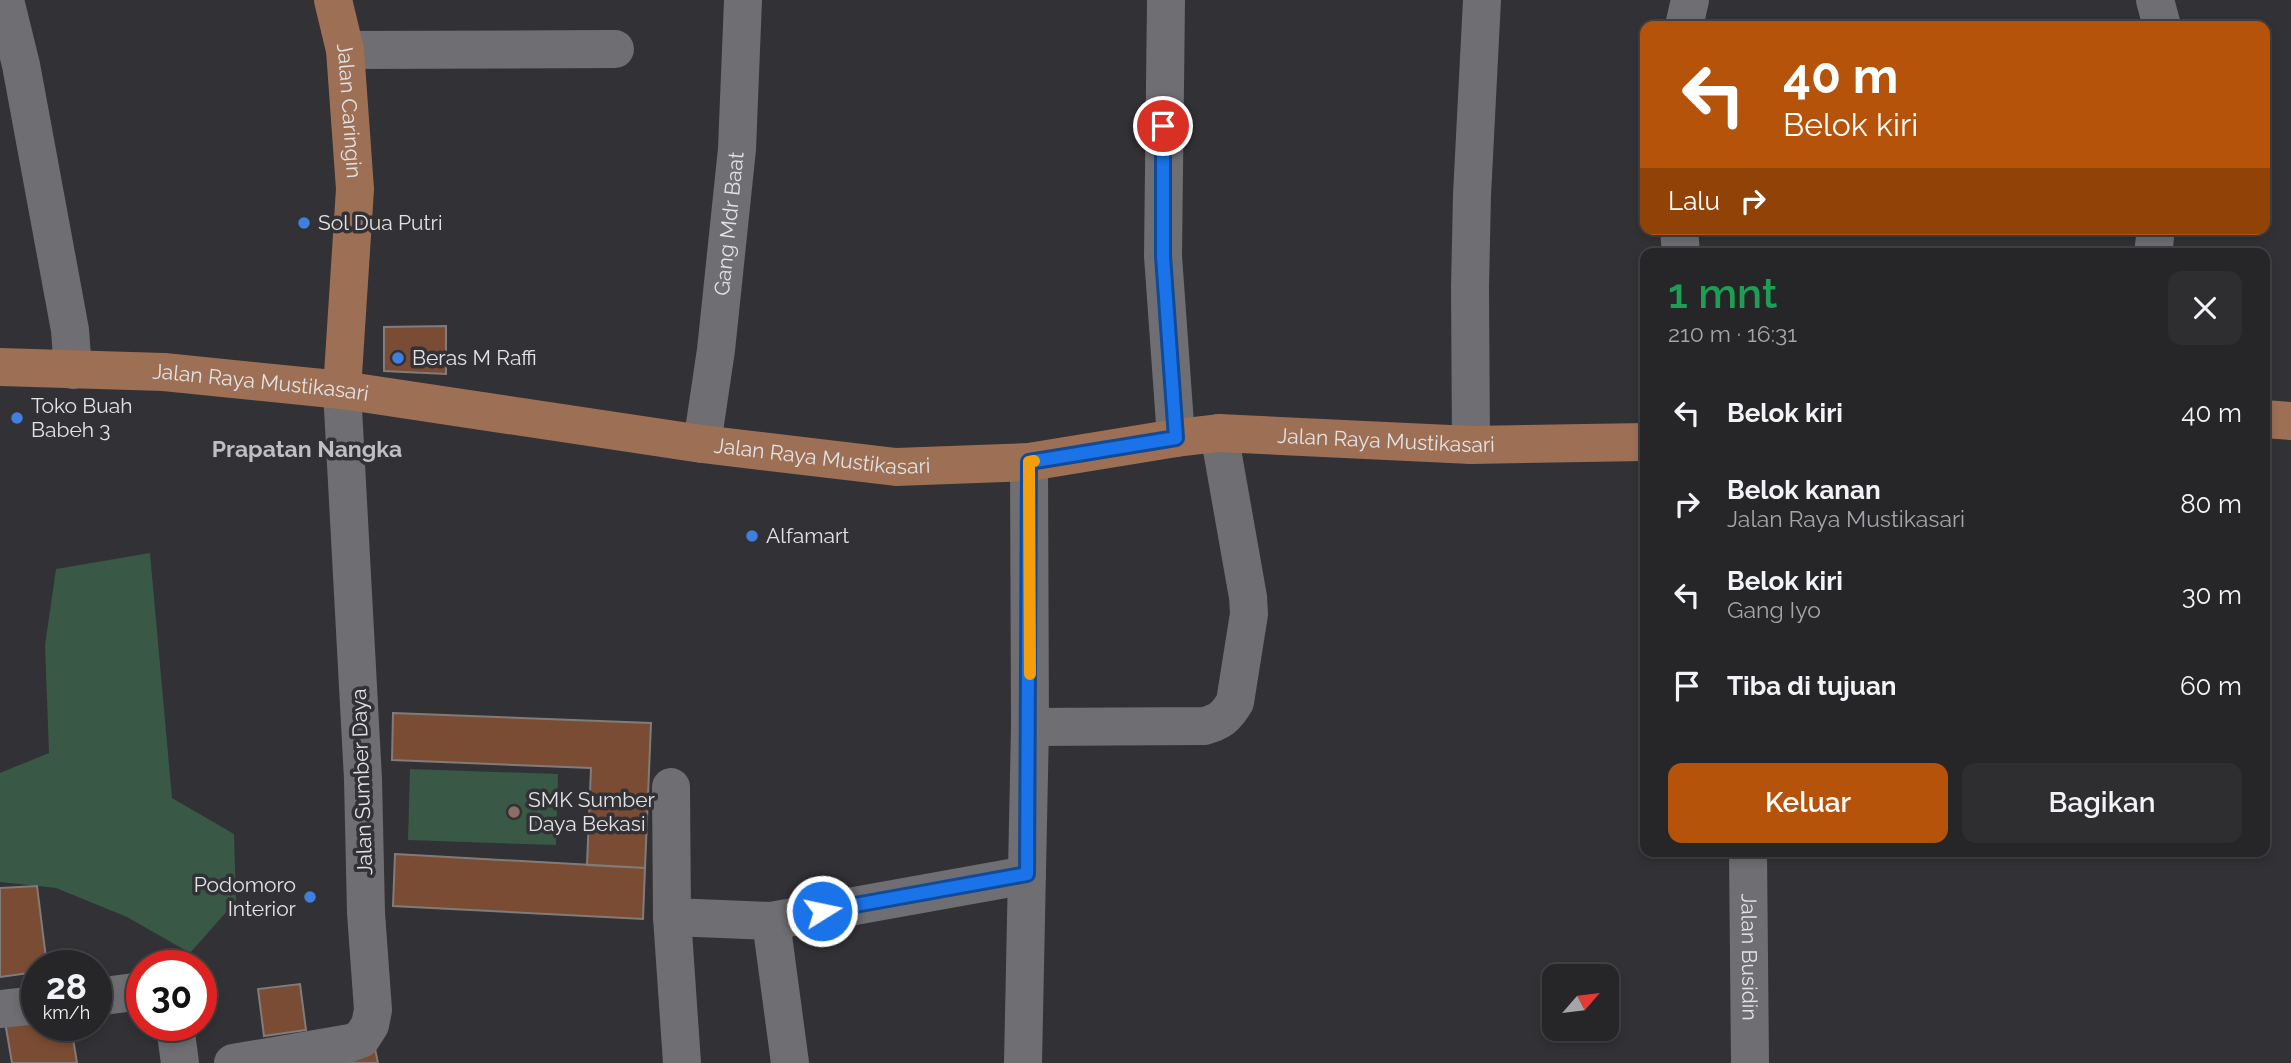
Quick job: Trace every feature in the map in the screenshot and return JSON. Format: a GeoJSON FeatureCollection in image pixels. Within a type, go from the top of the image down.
{"type":"FeatureCollection","features":[{"type":"Feature","properties":{"kind":"main road","name":"Jalan Caringin"},"geometry":{"type":"LineString","coordinates":[[333,0],[345,50],[355,189],[342,390]]}},
{"type":"Feature","properties":{"kind":"main road","name":"Jalan Raya Mustikasari"},"geometry":{"type":"LineString","coordinates":[[0,368],[164,372],[342,390],[702,444],[896,467],[1029,462],[1219,433],[1471,445],[1640,442]]}},
{"type":"Feature","properties":{"kind":"main road"},"geometry":{"type":"LineString","coordinates":[[2270,419],[2291,421]]}},
{"type":"Feature","properties":{"kind":"street"},"geometry":{"type":"LineString","coordinates":[[5,0],[21,65],[70,330],[73,370]]}},
{"type":"Feature","properties":{"kind":"street","name":"Gang Mdr Baat"},"geometry":{"type":"LineString","coordinates":[[702,444],[716,350],[737,149],[743,0]]}},
{"type":"Feature","properties":{"kind":"street"},"geometry":{"type":"LineString","coordinates":[[1166,0],[1163,256],[1176,438]]}},
{"type":"Feature","properties":{"kind":"street"},"geometry":{"type":"LineString","coordinates":[[1471,445],[1471,234],[1482,0]]}},
{"type":"Feature","properties":{"kind":"street"},"geometry":{"type":"LineString","coordinates":[[1685,21],[1690,0]]}},
{"type":"Feature","properties":{"kind":"street"},"geometry":{"type":"LineString","coordinates":[[2155,0],[2161,21]]}},
{"type":"Feature","properties":{"kind":"street"},"geometry":{"type":"LineString","coordinates":[[345,50],[615,49]]}},
{"type":"Feature","properties":{"kind":"street","name":"Jalan Sumber Daya"},"geometry":{"type":"LineString","coordinates":[[233,1063],[351,1043],[361,1039],[372,1017],[363,779],[342,390]]}},
{"type":"Feature","properties":{"kind":"street"},"geometry":{"type":"LineString","coordinates":[[1030,727],[1204,726],[1218,723],[1228,715],[1235,702],[1249,614],[1219,433]]}},
{"type":"Feature","properties":{"kind":"street"},"geometry":{"type":"LineString","coordinates":[[1023,1063],[1030,727],[1029,462]]}},
{"type":"Feature","properties":{"kind":"street"},"geometry":{"type":"LineString","coordinates":[[671,788],[672,917],[682,1063]]}},
{"type":"Feature","properties":{"kind":"street","name":"Jalan Busidin"},"geometry":{"type":"LineString","coordinates":[[1748,857],[1750,1063]]}},
{"type":"Feature","properties":{"kind":"street"},"geometry":{"type":"LineString","coordinates":[[672,917],[771,920],[1027,874]]}},
{"type":"Feature","properties":{"kind":"street"},"geometry":{"type":"LineString","coordinates":[[771,920],[790,1063]]}},
{"type":"Feature","properties":{"kind":"street"},"geometry":{"type":"LineString","coordinates":[[0,1009],[21,1007]]}},
{"type":"Feature","properties":{"kind":"street"},"geometry":{"type":"LineString","coordinates":[[178,1041],[180,1063]]}},
{"type":"Feature","properties":{"kind":"green space"},"geometry":{"type":"Polygon","coordinates":[[[150,553],[172,798],[234,834],[236,901],[193,950],[185,950],[127,917],[56,888],[0,882],[0,773],[49,753],[45,645],[56,569],[150,553]]]}},
{"type":"Feature","properties":{"kind":"green space"},"geometry":{"type":"Polygon","coordinates":[[[410,769],[558,774],[556,845],[408,840],[410,769]]]}},
{"type":"Feature","properties":{"kind":"building"},"geometry":{"type":"Polygon","coordinates":[[[446,326],[446,374],[384,371],[384,327],[446,326]]]}},
{"type":"Feature","properties":{"kind":"building"},"geometry":{"type":"Polygon","coordinates":[[[393,713],[651,723],[645,868],[587,865],[591,768],[392,760],[393,713]]]}},
{"type":"Feature","properties":{"kind":"building"},"geometry":{"type":"Polygon","coordinates":[[[395,854],[645,868],[643,919],[393,906],[395,854]]]}},
{"type":"Feature","properties":{"kind":"building"},"geometry":{"type":"Polygon","coordinates":[[[37,886],[45,950],[21,950],[21,974],[0,977],[0,888],[37,886]]]}},
{"type":"Feature","properties":{"kind":"building"},"geometry":{"type":"Polygon","coordinates":[[[300,984],[306,1030],[264,1036],[258,989],[300,984]]]}},
{"type":"Feature","properties":{"kind":"building"},"geometry":{"type":"Polygon","coordinates":[[[21,1020],[21,1041],[73,1041],[77,1063],[12,1063],[5,1022],[21,1020]]]}},
{"type":"Feature","properties":{"kind":"building"},"geometry":{"type":"Polygon","coordinates":[[[375,1049],[378,1063],[337,1063],[375,1049]]]}},
{"type":"Feature","properties":{"kind":"slow traffic"},"geometry":{"type":"LineString","coordinates":[[1030,674],[1029,462],[1034,461]]}},
{"type":"Feature","properties":{"kind":"place","name":"Sol Dua Putri"},"geometry":{"type":"Point","coordinates":[304,223]}},
{"type":"Feature","properties":{"kind":"place","name":"Beras M Raffi"},"geometry":{"type":"Point","coordinates":[398,358]}},
{"type":"Feature","properties":{"kind":"place","name":"Toko Buah Babeh 3"},"geometry":{"type":"Point","coordinates":[17,418]}},
{"type":"Feature","properties":{"kind":"place","name":"Alfamart"},"geometry":{"type":"Point","coordinates":[752,536]}},
{"type":"Feature","properties":{"kind":"place","name":"SMK Sumber Daya Bekasi"},"geometry":{"type":"Point","coordinates":[514,812]}},
{"type":"Feature","properties":{"kind":"place","name":"Podomoro Interior"},"geometry":{"type":"Point","coordinates":[310,897]}},
{"type":"Feature","properties":{"kind":"district","name":"Prapatan Nangka"},"geometry":{"type":"Point","coordinates":[307,449]}},
{"type":"Feature","properties":{"kind":"route"},"geometry":{"type":"LineString","coordinates":[[822,911],[1027,874],[1030,727],[1029,462],[1176,438],[1163,256],[1163,126]]}}]}
